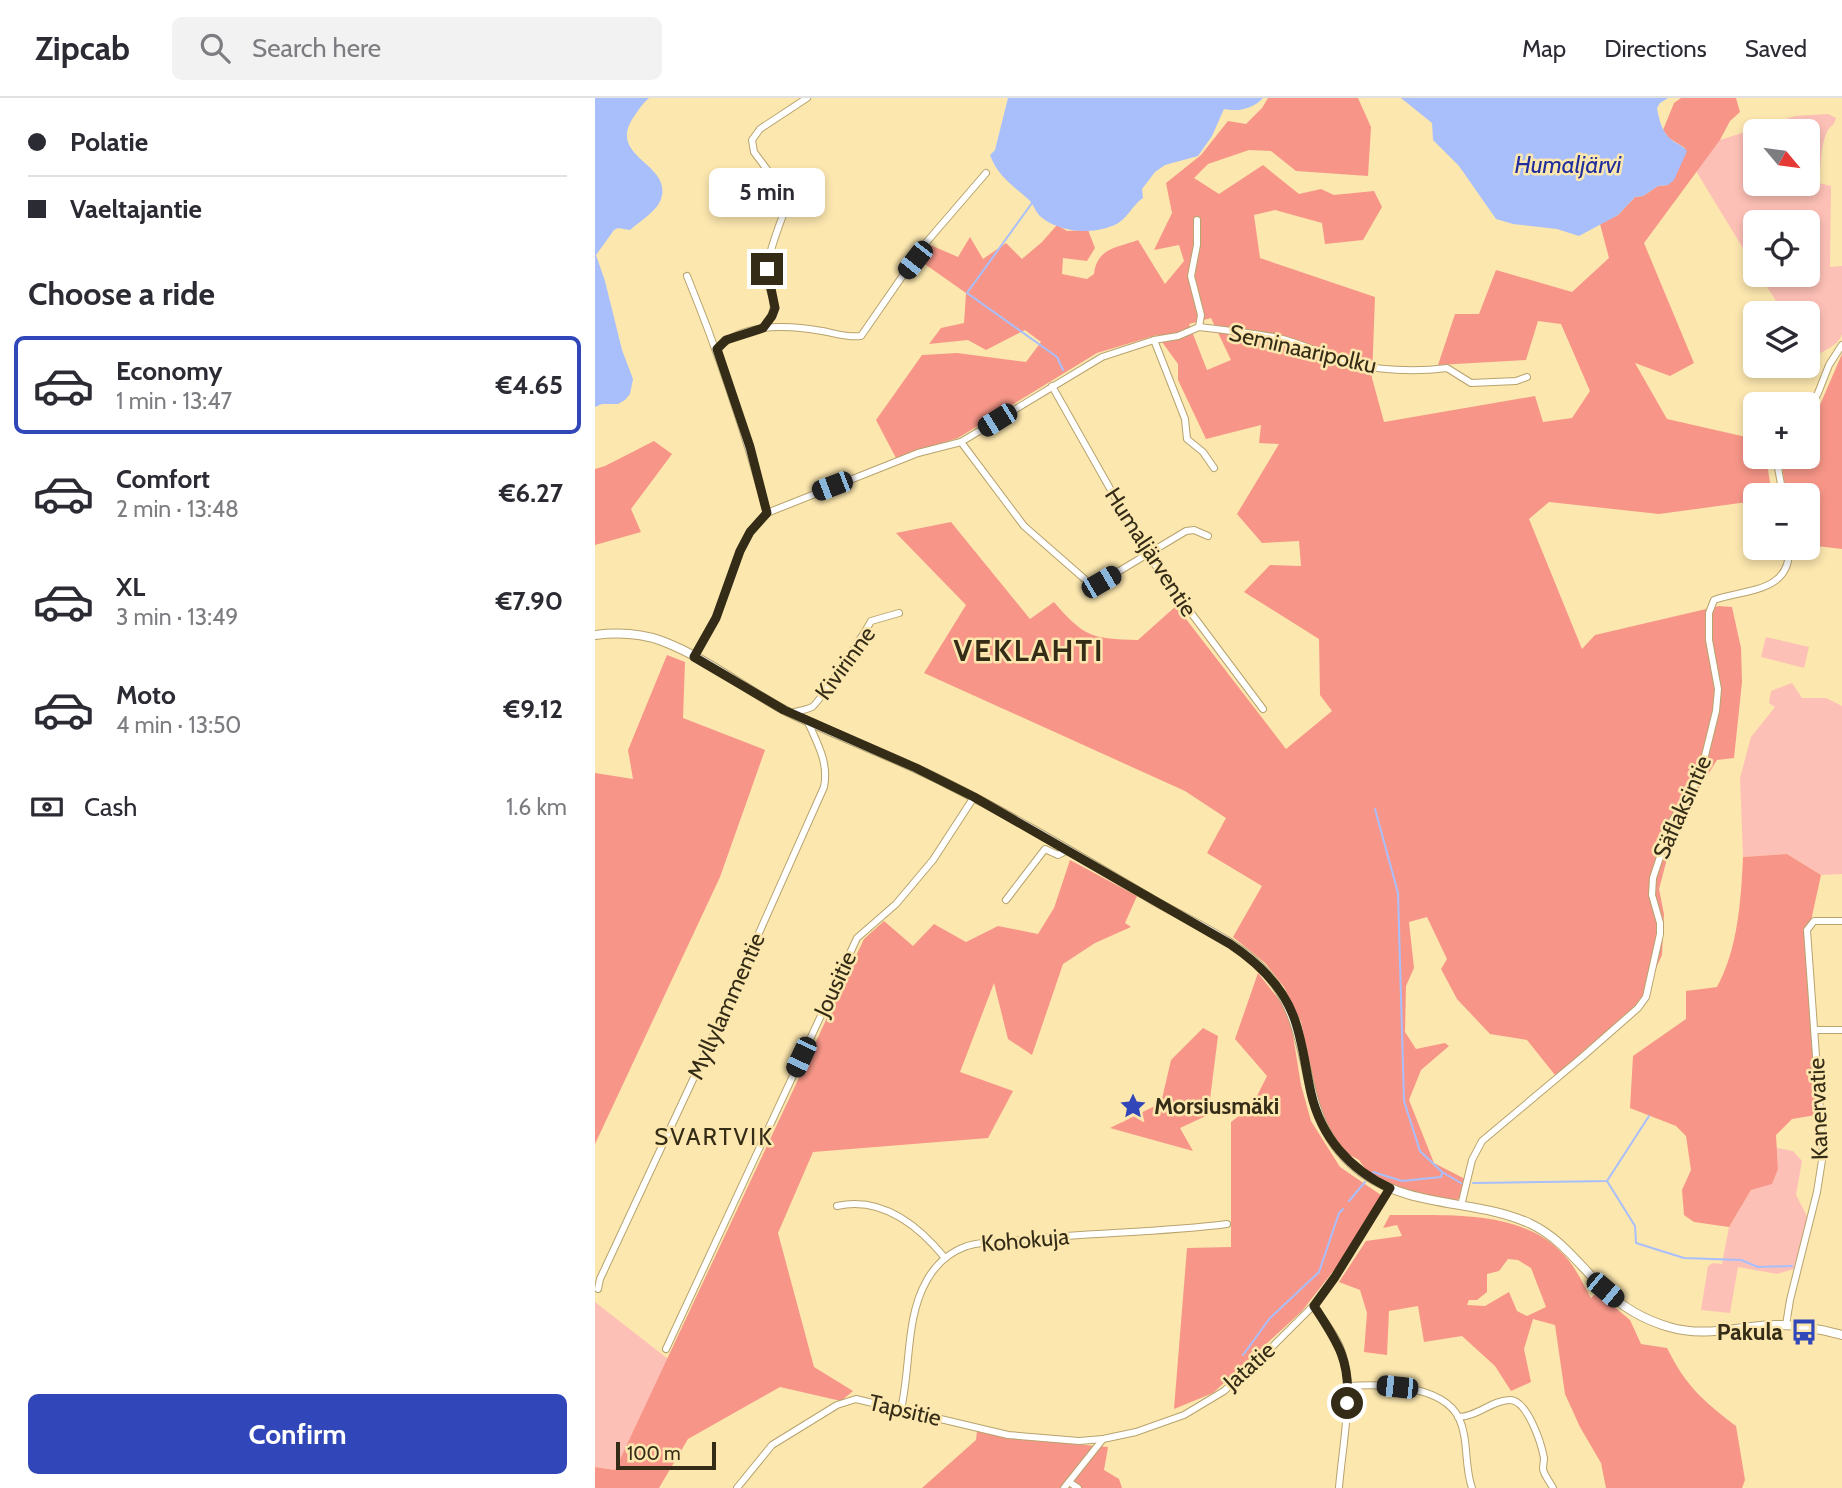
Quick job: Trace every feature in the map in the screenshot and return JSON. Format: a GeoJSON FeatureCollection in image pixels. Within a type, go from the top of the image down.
{"type":"FeatureCollection","features":[{"type":"Feature","properties":{"kind":"street"},"geometry":{"type":"LineString","coordinates":[[763,328],[775,308],[767,269],[789,199],[754,152],[752,140],[761,128],[807,98]]}},
{"type":"Feature","properties":{"kind":"street"},"geometry":{"type":"LineString","coordinates":[[717,349],[726,340],[763,328],[794,327],[861,336],[925,245],[986,173]]}},
{"type":"Feature","properties":{"kind":"street"},"geometry":{"type":"LineString","coordinates":[[694,657],[716,618],[740,551],[750,532],[767,513],[918,453],[961,442],[1102,357],[1154,340],[1178,336],[1199,327],[1201,315],[1191,276],[1197,245],[1198,220]]}},
{"type":"Feature","properties":{"kind":"street"},"geometry":{"type":"LineString","coordinates":[[687,276],[717,349],[750,447],[767,513]]}},
{"type":"Feature","properties":{"kind":"street","name":"Seminaaripolku"},"geometry":{"type":"LineString","coordinates":[[1199,327],[1280,339],[1321,351],[1346,362],[1378,367],[1430,370],[1447,368],[1471,383],[1516,381],[1527,377]]}},
{"type":"Feature","properties":{"kind":"street"},"geometry":{"type":"LineString","coordinates":[[1154,340],[1185,419],[1187,439],[1203,452],[1214,468]]}},
{"type":"Feature","properties":{"kind":"street"},"geometry":{"type":"LineString","coordinates":[[1818,392],[1829,365],[1842,345]]}},
{"type":"Feature","properties":{"kind":"street","name":"Humaljärventie"},"geometry":{"type":"LineString","coordinates":[[1052,386],[1147,554],[1263,709]]}},
{"type":"Feature","properties":{"kind":"street"},"geometry":{"type":"LineString","coordinates":[[961,442],[1024,526],[1088,582],[1101,582],[1186,531],[1193,530],[1208,537]]}},
{"type":"Feature","properties":{"kind":"street","name":"Säflaksintie"},"geometry":{"type":"LineString","coordinates":[[1461,1206],[1472,1160],[1482,1141],[1581,1058],[1646,997],[1660,934],[1660,923],[1652,895],[1653,878],[1672,821],[1700,776],[1716,711],[1718,689],[1709,640],[1711,605],[1714,600],[1755,590],[1779,578],[1785,572],[1788,560]]}},
{"type":"Feature","properties":{"kind":"street","name":"Kivirinne"},"geometry":{"type":"LineString","coordinates":[[791,713],[813,706],[819,700],[871,621],[899,613]]}},
{"type":"Feature","properties":{"kind":"street"},"geometry":{"type":"LineString","coordinates":[[595,635],[627,633],[678,648],[791,713],[916,768],[974,797],[1249,957],[1268,975],[1292,1013],[1303,1046],[1312,1097],[1325,1131],[1350,1163],[1369,1178],[1425,1199],[1515,1218],[1534,1225],[1559,1242],[1620,1303],[1671,1328],[1697,1333],[1786,1325],[1842,1335]]}},
{"type":"Feature","properties":{"kind":"street","name":"Myllylammentie"},"geometry":{"type":"LineString","coordinates":[[598,1289],[600,1279],[710,1043],[824,787],[826,763],[807,720]]}},
{"type":"Feature","properties":{"kind":"street","name":"Jousitie"},"geometry":{"type":"LineString","coordinates":[[666,1349],[856,938],[903,895],[933,860],[974,797]]}},
{"type":"Feature","properties":{"kind":"street"},"geometry":{"type":"LineString","coordinates":[[1006,900],[1045,849],[1058,855],[1068,850]]}},
{"type":"Feature","properties":{"kind":"street","name":"Kanervatie"},"geometry":{"type":"LineString","coordinates":[[1786,1325],[1787,1311],[1817,1192],[1823,1153],[1807,930],[1814,921],[1842,921]]}},
{"type":"Feature","properties":{"kind":"street"},"geometry":{"type":"LineString","coordinates":[[1815,1030],[1842,1030]]}},
{"type":"Feature","properties":{"kind":"street","name":"Jatatie"},"geometry":{"type":"LineString","coordinates":[[1103,1439],[1136,1432],[1184,1415],[1224,1391],[1314,1306],[1390,1188]]}},
{"type":"Feature","properties":{"kind":"street"},"geometry":{"type":"LineString","coordinates":[[837,1206],[870,1205],[893,1213],[924,1234],[945,1258],[927,1280],[915,1312],[901,1409]]}},
{"type":"Feature","properties":{"kind":"street","name":"Kohokuja"},"geometry":{"type":"LineString","coordinates":[[945,1258],[969,1245],[985,1243],[1227,1224]]}},
{"type":"Feature","properties":{"kind":"street"},"geometry":{"type":"LineString","coordinates":[[1314,1306],[1340,1348],[1346,1366],[1348,1386],[1339,1488]]}},
{"type":"Feature","properties":{"kind":"street"},"geometry":{"type":"LineString","coordinates":[[1348,1386],[1380,1385],[1415,1389],[1430,1394],[1448,1406],[1458,1417],[1472,1488]]}},
{"type":"Feature","properties":{"kind":"street","name":"Tapsitie"},"geometry":{"type":"LineString","coordinates":[[737,1488],[772,1445],[837,1405],[856,1399],[1008,1435],[1079,1441],[1103,1439]]}},
{"type":"Feature","properties":{"kind":"street"},"geometry":{"type":"LineString","coordinates":[[1458,1417],[1467,1417],[1501,1402],[1519,1402],[1526,1408],[1544,1459],[1543,1469],[1553,1488]]}},
{"type":"Feature","properties":{"kind":"street"},"geometry":{"type":"LineString","coordinates":[[1078,1488],[1067,1485],[1103,1439]]}},
{"type":"Feature","properties":{"kind":"shaded area"},"geometry":{"type":"Polygon","coordinates":[[[1268,98],[1358,98],[1371,127],[1368,176],[1296,171],[1271,151],[1249,150],[1208,164],[1194,178],[1219,194],[1263,165],[1299,194],[1321,189],[1334,195],[1374,191],[1382,207],[1363,240],[1325,244],[1322,223],[1275,210],[1254,215],[1260,258],[1375,297],[1372,378],[1384,422],[1535,396],[1543,422],[1572,418],[1590,391],[1561,324],[1538,321],[1526,360],[1438,365],[1455,314],[1479,314],[1496,270],[1572,292],[1609,258],[1600,224],[1618,215],[1635,197],[1643,196],[1658,186],[1668,185],[1685,148],[1669,138],[1663,130],[1674,103],[1681,98],[1736,98],[1740,112],[1730,121],[1720,140],[1644,243],[1694,363],[1670,376],[1635,363],[1667,419],[1743,436],[1743,469],[1768,469],[1770,483],[1743,483],[1743,503],[1659,514],[1549,502],[1529,519],[1582,649],[1595,635],[1719,606],[1732,607],[1741,648],[1742,682],[1734,758],[1717,760],[1676,825],[1659,889],[1664,914],[1662,955],[1651,979],[1647,998],[1559,1080],[1527,1040],[1490,1034],[1457,999],[1441,969],[1447,959],[1427,917],[1409,922],[1414,968],[1406,986],[1405,1032],[1416,1049],[1445,1043],[1449,1046],[1421,1070],[1409,1100],[1434,1163],[1465,1179],[1461,1197],[1454,1202],[1407,1192],[1368,1173],[1359,1160],[1341,1150],[1325,1126],[1301,1022],[1284,987],[1265,963],[1233,937],[1262,886],[1207,853],[1226,818],[1185,791],[924,673],[966,605],[896,533],[951,522],[1030,619],[1054,602],[1073,623],[1099,637],[1138,640],[1176,606],[1286,749],[1332,711],[1320,695],[1319,639],[1244,592],[1270,565],[1301,566],[1299,541],[1262,543],[1237,514],[1279,444],[1259,443],[1261,425],[1206,439],[1178,380],[1178,364],[1157,335],[1097,353],[958,438],[896,458],[876,420],[922,355],[957,353],[1026,362],[1041,342],[1025,330],[986,350],[968,340],[929,344],[941,328],[964,323],[966,293],[919,260],[928,244],[958,257],[970,237],[983,259],[1006,243],[1022,259],[1057,225],[1067,231],[1088,230],[1095,248],[1087,261],[1063,258],[1062,274],[1087,279],[1094,274],[1103,254],[1138,240],[1165,284],[1184,261],[1179,245],[1154,250],[1172,213],[1166,183],[1201,155],[1228,121],[1246,124],[1268,98]],[[1211,318],[1189,324],[1207,370],[1231,360],[1211,318]]]}},
{"type":"Feature","properties":{"kind":"shaded area"},"geometry":{"type":"Polygon","coordinates":[[[1828,114],[1836,118],[1823,144],[1820,170],[1820,119],[1786,119],[1828,114]]]}},
{"type":"Feature","properties":{"kind":"shaded area"},"geometry":{"type":"Polygon","coordinates":[[[1743,133],[1743,196],[1820,196],[1820,183],[1831,186],[1830,267],[1842,266],[1842,334],[1837,343],[1821,353],[1820,301],[1775,301],[1767,287],[1820,287],[1820,210],[1743,210],[1743,248],[1696,171],[1720,140],[1743,133]]]}},
{"type":"Feature","properties":{"kind":"shaded area"},"geometry":{"type":"Polygon","coordinates":[[[1842,354],[1842,549],[1820,546],[1820,483],[1784,483],[1783,469],[1820,469],[1820,405],[1842,354]]]}},
{"type":"Feature","properties":{"kind":"shaded area"},"geometry":{"type":"Polygon","coordinates":[[[654,441],[672,454],[631,509],[641,532],[595,545],[595,469],[654,441]]]}},
{"type":"Feature","properties":{"kind":"shaded area"},"geometry":{"type":"Polygon","coordinates":[[[1766,637],[1809,647],[1804,668],[1761,657],[1766,637]]]}},
{"type":"Feature","properties":{"kind":"shaded area"},"geometry":{"type":"Polygon","coordinates":[[[667,655],[685,662],[683,718],[765,750],[720,877],[595,1144],[595,773],[633,779],[628,750],[667,655]]]}},
{"type":"Feature","properties":{"kind":"shaded area"},"geometry":{"type":"Polygon","coordinates":[[[1792,683],[1802,698],[1826,698],[1842,706],[1842,874],[1821,875],[1787,854],[1743,857],[1740,778],[1751,737],[1775,707],[1769,703],[1771,691],[1792,683]]]}},
{"type":"Feature","properties":{"kind":"shaded area"},"geometry":{"type":"Polygon","coordinates":[[[1787,854],[1821,875],[1809,930],[1822,1114],[1792,1119],[1776,1135],[1778,1169],[1772,1184],[1751,1190],[1729,1227],[1694,1222],[1684,1215],[1682,1190],[1691,1170],[1686,1136],[1676,1126],[1630,1108],[1633,1056],[1686,1019],[1686,991],[1717,987],[1734,941],[1743,857],[1787,854]]]}},
{"type":"Feature","properties":{"kind":"shaded area"},"geometry":{"type":"Polygon","coordinates":[[[1070,860],[1137,896],[1125,923],[1131,927],[1095,943],[1063,964],[1032,1055],[1008,1039],[994,983],[960,1072],[1013,1091],[988,1138],[813,1152],[778,1233],[814,1367],[853,1391],[841,1401],[780,1387],[688,1439],[659,1488],[595,1488],[595,1467],[615,1470],[864,939],[884,921],[913,946],[934,924],[966,942],[998,926],[1038,934],[1054,908],[1070,860]]]}},
{"type":"Feature","properties":{"kind":"shaded area"},"geometry":{"type":"Polygon","coordinates":[[[1258,973],[1280,1001],[1291,1023],[1301,1085],[1311,1121],[1340,1167],[1381,1195],[1345,1256],[1302,1311],[1213,1393],[1174,1409],[1187,1248],[1231,1247],[1231,1122],[1252,1106],[1267,1076],[1235,1039],[1258,973]]]}},
{"type":"Feature","properties":{"kind":"shaded area"},"geometry":{"type":"Polygon","coordinates":[[[1203,1028],[1218,1036],[1208,1115],[1180,1128],[1193,1151],[1110,1128],[1161,1103],[1171,1060],[1203,1028]]]}},
{"type":"Feature","properties":{"kind":"shaded area"},"geometry":{"type":"Polygon","coordinates":[[[1777,1148],[1793,1151],[1802,1161],[1796,1195],[1808,1218],[1794,1269],[1777,1274],[1738,1267],[1730,1313],[1701,1310],[1708,1266],[1713,1263],[1722,1264],[1729,1227],[1751,1190],[1778,1169],[1777,1148]]]}},
{"type":"Feature","properties":{"kind":"shaded area"},"geometry":{"type":"Polygon","coordinates":[[[1390,1215],[1457,1216],[1503,1222],[1544,1238],[1570,1262],[1591,1298],[1597,1292],[1630,1320],[1641,1344],[1667,1348],[1696,1392],[1736,1426],[1745,1480],[1742,1488],[1606,1488],[1601,1463],[1565,1394],[1555,1325],[1533,1319],[1524,1349],[1531,1382],[1511,1391],[1495,1366],[1462,1336],[1424,1342],[1418,1306],[1389,1311],[1387,1355],[1364,1352],[1367,1313],[1360,1290],[1339,1282],[1366,1241],[1402,1236],[1397,1225],[1383,1228],[1390,1215]],[[1508,1259],[1499,1271],[1487,1274],[1487,1292],[1477,1300],[1469,1300],[1467,1305],[1485,1306],[1509,1292],[1517,1311],[1527,1316],[1546,1307],[1531,1268],[1518,1260],[1508,1259]]]}},
{"type":"Feature","properties":{"kind":"shaded area"},"geometry":{"type":"Polygon","coordinates":[[[595,1302],[668,1359],[615,1470],[595,1467],[595,1302]]]}},
{"type":"Feature","properties":{"kind":"shaded area"},"geometry":{"type":"Polygon","coordinates":[[[977,1431],[1007,1438],[1108,1447],[1104,1470],[1119,1479],[1122,1488],[922,1488],[976,1440],[977,1431]]]}},
{"type":"Feature","properties":{"kind":"water"},"geometry":{"type":"Polygon","coordinates":[[[595,98],[649,98],[628,129],[628,141],[633,151],[658,176],[662,187],[661,199],[652,212],[630,230],[614,230],[596,255],[622,350],[633,379],[630,394],[625,400],[618,404],[595,407],[595,98]]]}},
{"type":"Feature","properties":{"kind":"water"},"geometry":{"type":"Polygon","coordinates":[[[1008,98],[1263,98],[1245,109],[1224,109],[1212,136],[1198,156],[1165,165],[1155,172],[1142,189],[1143,198],[1117,224],[1085,231],[1066,229],[1041,217],[1030,201],[1006,180],[993,162],[990,155],[995,150],[1008,98]]]}},
{"type":"Feature","properties":{"kind":"water","name":"Humaljärvi"},"geometry":{"type":"Polygon","coordinates":[[[1401,98],[1668,98],[1657,108],[1660,122],[1669,138],[1687,151],[1674,180],[1668,185],[1658,186],[1643,196],[1635,197],[1618,215],[1579,236],[1557,229],[1513,224],[1496,219],[1459,166],[1433,140],[1432,123],[1401,98]]]}},
{"type":"Feature","properties":{"kind":"waterway"},"geometry":{"type":"LineString","coordinates":[[1032,203],[967,293],[1057,357],[1063,370]]}},
{"type":"Feature","properties":{"kind":"waterway"},"geometry":{"type":"LineString","coordinates":[[1375,809],[1398,893],[1404,1101],[1420,1151],[1442,1172],[1461,1183]]}},
{"type":"Feature","properties":{"kind":"waterway"},"geometry":{"type":"LineString","coordinates":[[1473,1183],[1607,1181],[1649,1116]]}},
{"type":"Feature","properties":{"kind":"waterway"},"geometry":{"type":"LineString","coordinates":[[1373,1172],[1402,1181],[1441,1177],[1442,1173]]}},
{"type":"Feature","properties":{"kind":"waterway"},"geometry":{"type":"LineString","coordinates":[[1607,1181],[1635,1226],[1636,1243],[1684,1258],[1741,1260],[1758,1267],[1792,1266]]}},
{"type":"Feature","properties":{"kind":"waterway"},"geometry":{"type":"LineString","coordinates":[[1349,1201],[1365,1182]]}},
{"type":"Feature","properties":{"kind":"waterway"},"geometry":{"type":"LineString","coordinates":[[1243,1355],[1270,1318],[1319,1272],[1339,1213],[1343,1209]]}},
{"type":"Feature","properties":{"kind":"place","name":"Morsiusmäki"},"geometry":{"type":"Point","coordinates":[1133,1106]}},
{"type":"Feature","properties":{"kind":"place","name":"Pakula"},"geometry":{"type":"Point","coordinates":[1804,1332]}},
{"type":"Feature","properties":{"kind":"district","name":"VEKLAHTI"},"geometry":{"type":"Point","coordinates":[1029,650]}},
{"type":"Feature","properties":{"kind":"district","name":"SVARTVIK"},"geometry":{"type":"Point","coordinates":[714,1136]}},
{"type":"Feature","properties":{"kind":"route"},"geometry":{"type":"LineString","coordinates":[[767,269],[775,308],[772,316],[763,328],[726,340],[717,349],[750,447],[767,513],[750,532],[740,551],[716,618],[694,657],[784,710],[916,768],[974,797],[1230,944],[1268,975],[1292,1013],[1303,1046],[1312,1097],[1325,1131],[1350,1163],[1369,1178],[1390,1188],[1363,1234],[1314,1306],[1340,1348],[1346,1366],[1347,1403]]}}]}
